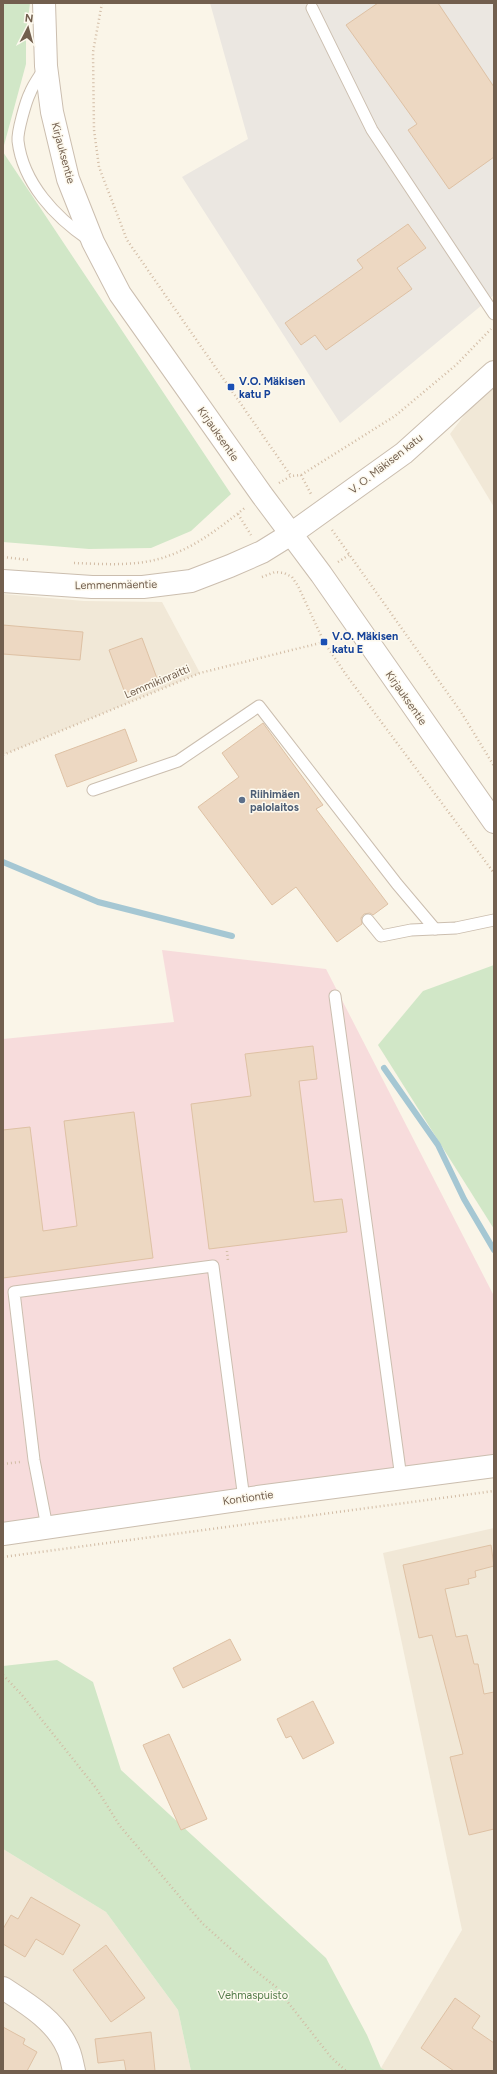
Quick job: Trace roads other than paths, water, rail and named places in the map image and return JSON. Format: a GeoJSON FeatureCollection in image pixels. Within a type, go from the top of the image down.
{"type":"FeatureCollection","features":[{"type":"Feature","properties":{"kind":"street","name":"Kirjauksentie"},"geometry":{"type":"LineString","coordinates":[[44,3],[46,66],[52,112],[68,179],[93,242],[120,294],[262,495],[321,574],[494,822]]}},
{"type":"Feature","properties":{"kind":"street","name":"V. O. Mäkisen katu"},"geometry":{"type":"LineString","coordinates":[[291,534],[404,453],[494,372]]}},
{"type":"Feature","properties":{"kind":"street","name":"Lemmenmäentie"},"geometry":{"type":"LineString","coordinates":[[3,581],[92,587],[143,587],[191,581],[262,552],[291,534]]}},
{"type":"Feature","properties":{"kind":"street","name":"Kontiontie"},"geometry":{"type":"LineString","coordinates":[[3,1534],[244,1499],[494,1466]]}},
{"type":"Feature","properties":{"kind":"street"},"geometry":{"type":"LineString","coordinates":[[3,1988],[32,2007],[51,2024],[67,2046],[74,2071]]}},
{"type":"Feature","properties":{"kind":"lane"},"geometry":{"type":"LineString","coordinates":[[312,8],[372,130],[494,314]]}},
{"type":"Feature","properties":{"kind":"lane"},"geometry":{"type":"LineString","coordinates":[[46,66],[29,94],[18,139],[23,161],[41,197],[69,226],[93,242]]}},
{"type":"Feature","properties":{"kind":"lane"},"geometry":{"type":"LineString","coordinates":[[93,790],[178,761],[259,706],[397,884],[435,929]]}},
{"type":"Feature","properties":{"kind":"lane"},"geometry":{"type":"LineString","coordinates":[[368,920],[380,936],[411,930],[456,928],[494,920]]}},
{"type":"Feature","properties":{"kind":"lane"},"geometry":{"type":"LineString","coordinates":[[335,996],[401,1478]]}},
{"type":"Feature","properties":{"kind":"lane"},"geometry":{"type":"LineString","coordinates":[[47,1527],[34,1460],[14,1292],[213,1266],[244,1499]]}},
{"type":"Feature","properties":{"kind":"waterway"},"geometry":{"type":"LineString","coordinates":[[3,862],[98,902],[232,936]]}},
{"type":"Feature","properties":{"kind":"waterway"},"geometry":{"type":"LineString","coordinates":[[384,1068],[438,1145],[464,1199],[494,1250]]}},
{"type":"Feature","properties":{"kind":"place","name":"V.O. Mäkisen katu P"},"geometry":{"type":"Point","coordinates":[231,387]}},
{"type":"Feature","properties":{"kind":"place","name":"V.O. Mäkisen katu E"},"geometry":{"type":"Point","coordinates":[324,642]}},
{"type":"Feature","properties":{"kind":"place","name":"Riihimäen palolaitos"},"geometry":{"type":"Point","coordinates":[242,800]}},
{"type":"Feature","properties":{"kind":"park label","name":"Vehmaspuisto"},"geometry":{"type":"Point","coordinates":[253,1995]}}]}
